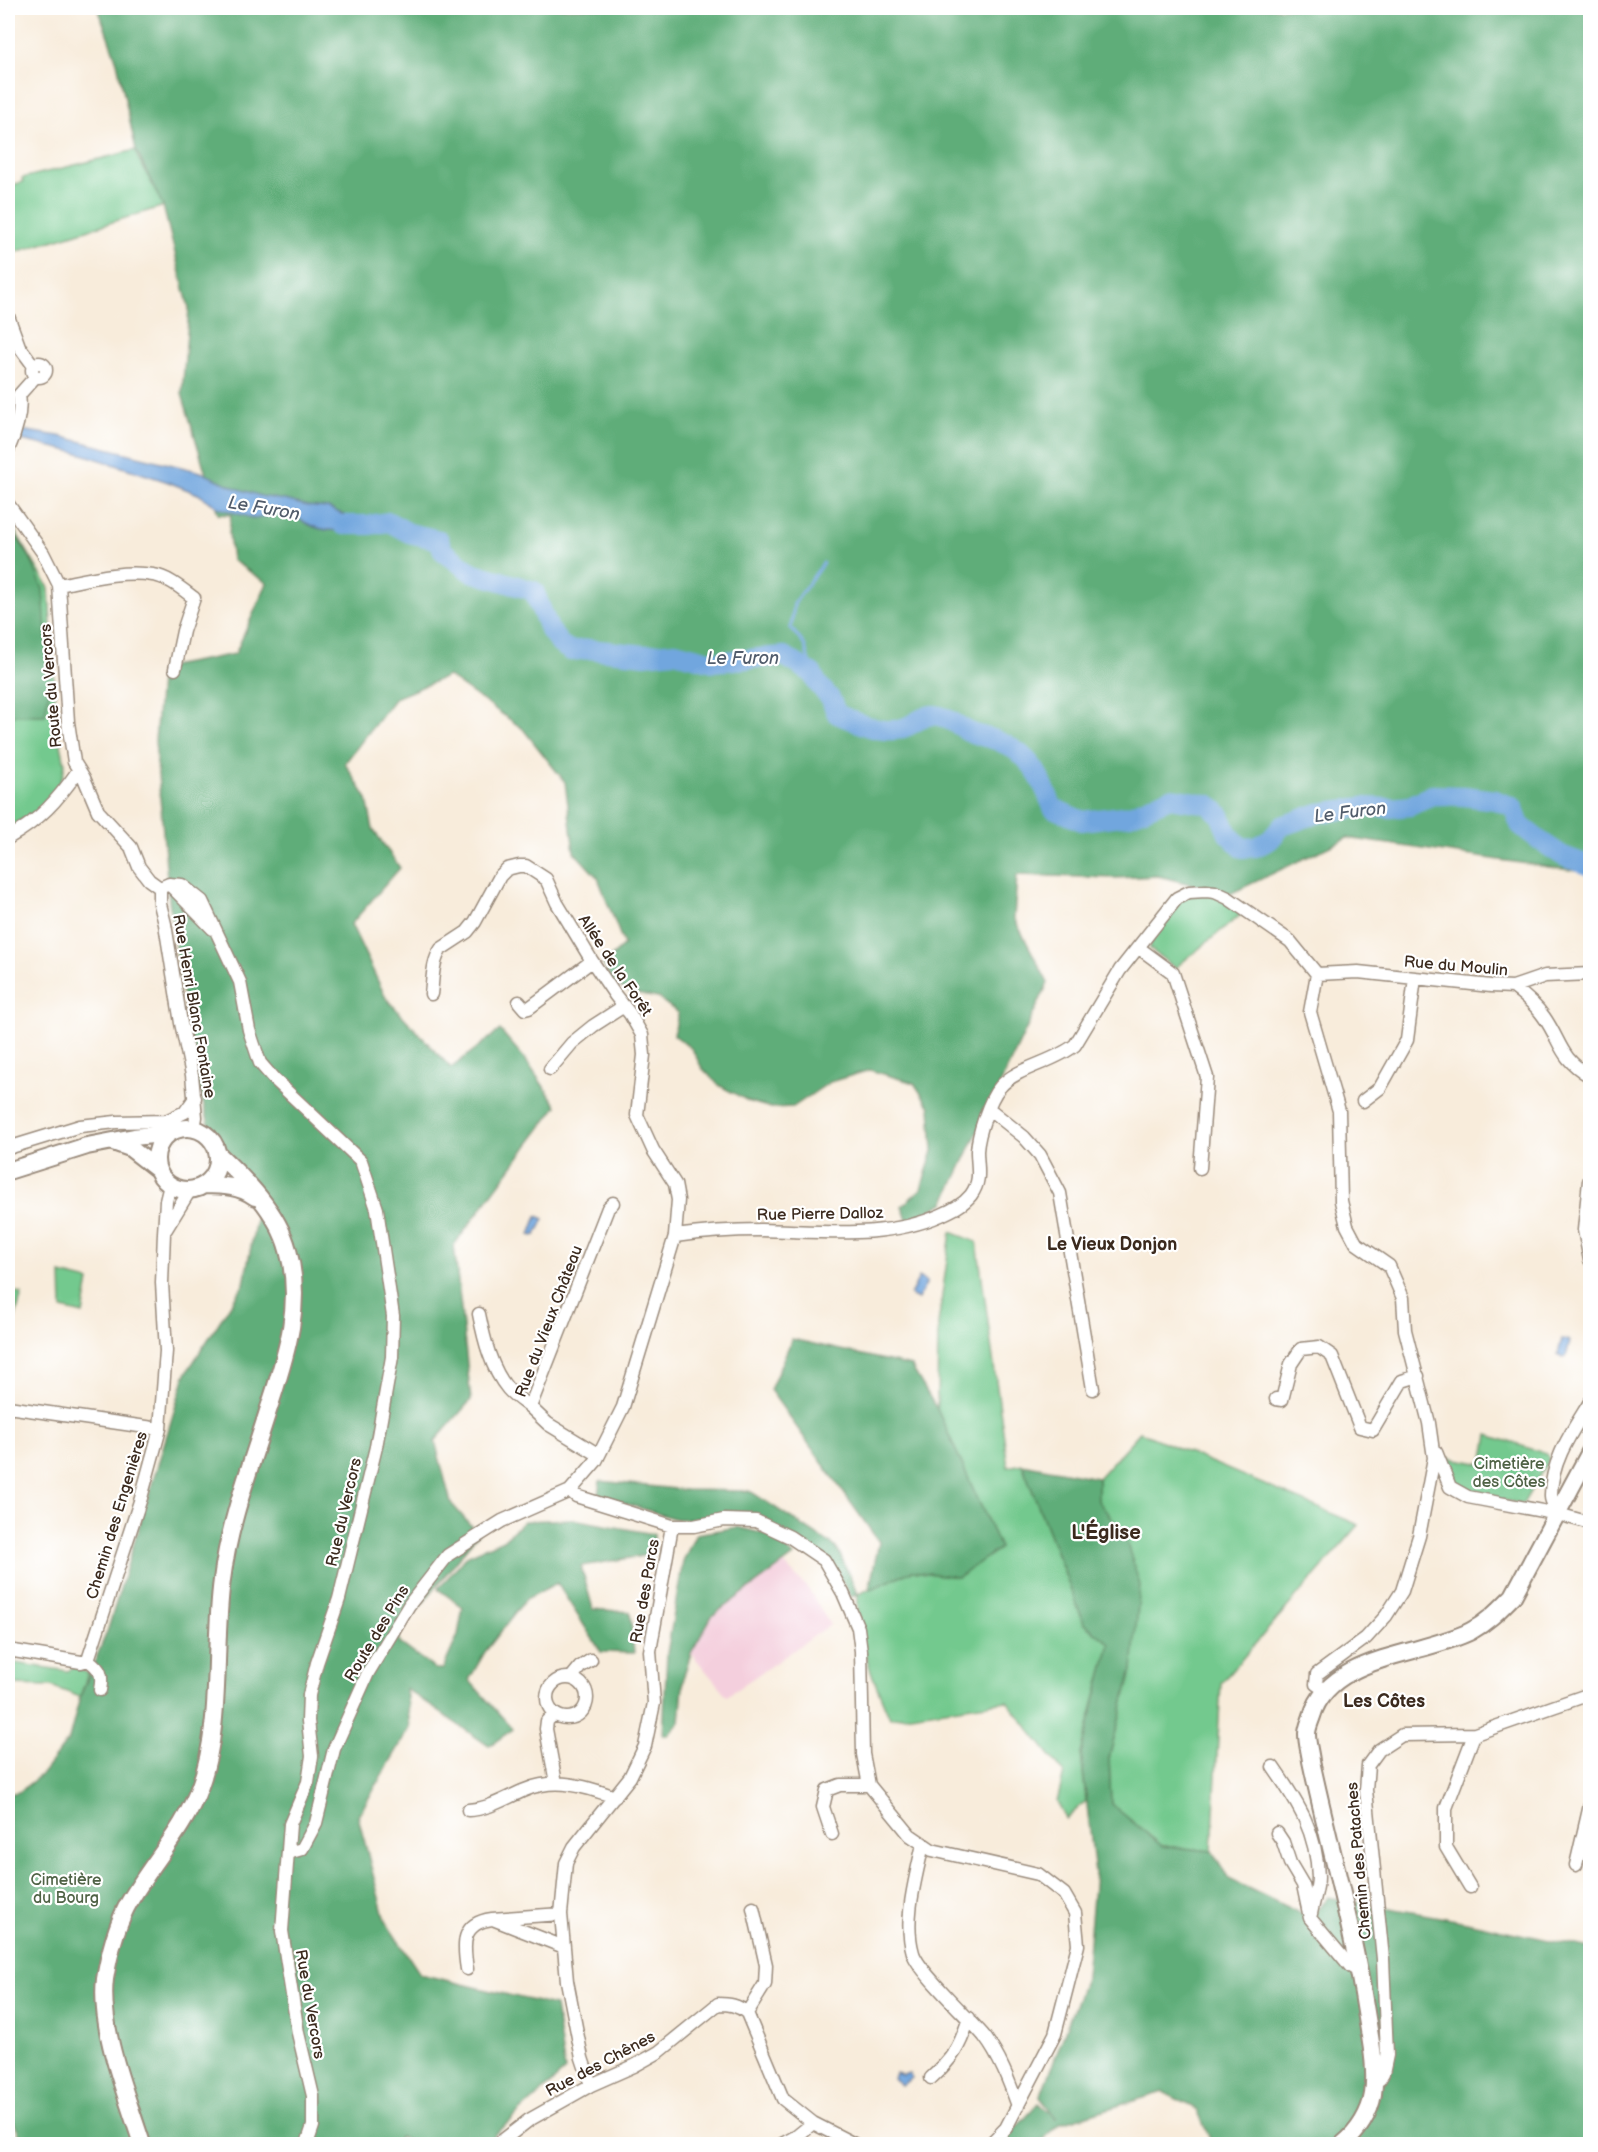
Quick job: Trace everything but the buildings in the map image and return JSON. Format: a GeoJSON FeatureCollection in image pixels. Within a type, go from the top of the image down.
{"type":"FeatureCollection","features":[{"type":"Feature","properties":{"kind":"main road"},"geometry":{"type":"LineString","coordinates":[[8,1171],[87,1146],[134,1137],[170,1134],[182,1129],[194,1129],[205,1134],[217,1153],[267,1206],[288,1248],[293,1271],[294,1322],[284,1363],[234,1521],[222,1580],[210,1750],[201,1785],[181,1827],[127,1907],[115,1934],[105,1980],[105,2010],[115,2058],[142,2145]]}},
{"type":"Feature","properties":{"kind":"main road"},"geometry":{"type":"LineString","coordinates":[[157,1169],[156,1155],[160,1143],[170,1134]]}},
{"type":"Feature","properties":{"kind":"main road"},"geometry":{"type":"LineString","coordinates":[[113,1142],[130,1148],[157,1169],[170,1185],[180,1189],[222,1185],[248,1192],[267,1206]]}},
{"type":"Feature","properties":{"kind":"main road"},"geometry":{"type":"LineString","coordinates":[[197,1187],[213,1176],[217,1165],[217,1153]]}},
{"type":"Feature","properties":{"kind":"main road"},"geometry":{"type":"LineString","coordinates":[[1343,2145],[1367,2114],[1374,2083],[1369,2028],[1360,1972],[1320,1802],[1307,1732],[1314,1707],[1325,1690],[1347,1673],[1455,1638],[1487,1621],[1513,1596],[1590,1452]]}},
{"type":"Feature","properties":{"kind":"street"},"geometry":{"type":"LineString","coordinates":[[8,316],[19,346],[34,371],[13,394],[20,402],[16,426],[9,446]]}},
{"type":"Feature","properties":{"kind":"street","name":"Route du Vercors"},"geometry":{"type":"LineString","coordinates":[[8,504],[43,553],[59,585],[68,722],[74,762],[84,778],[98,811],[131,847],[139,867],[149,880],[165,886]]}},
{"type":"Feature","properties":{"kind":"street"},"geometry":{"type":"LineString","coordinates":[[59,585],[109,576],[153,575],[175,584],[194,598],[183,631],[175,669]]}},
{"type":"Feature","properties":{"kind":"street"},"geometry":{"type":"LineString","coordinates":[[8,838],[30,826],[45,813],[78,771]]}},
{"type":"Feature","properties":{"kind":"street","name":"Allée de la Forêt"},"geometry":{"type":"LineString","coordinates":[[431,994],[435,960],[441,949],[467,932],[504,872],[513,867],[526,866],[546,879],[557,903],[592,962],[638,1027],[644,1045],[637,1115],[653,1150],[675,1184],[677,1194],[675,1236]]}},
{"type":"Feature","properties":{"kind":"street","name":"Rue du Vercors"},"geometry":{"type":"LineString","coordinates":[[165,886],[214,930],[224,946],[240,982],[249,1030],[260,1063],[361,1161],[377,1209],[393,1316],[392,1357],[376,1447],[339,1599],[317,1663],[309,1695],[312,1756],[308,1782],[290,1824],[282,1931],[298,2033],[313,2096],[313,2126],[307,2145]]}},
{"type":"Feature","properties":{"kind":"street","name":"Rue Henri Blanc Fontaine"},"geometry":{"type":"LineString","coordinates":[[165,886],[160,904],[180,1023],[192,1075],[196,1117],[194,1129]]}},
{"type":"Feature","properties":{"kind":"street","name":"Rue Pierre Dalloz"},"geometry":{"type":"LineString","coordinates":[[675,1236],[701,1232],[760,1230],[880,1231],[921,1224],[954,1209],[971,1195],[979,1178],[977,1152],[993,1096],[1010,1078],[1065,1053],[1075,1045],[1120,970],[1177,898],[1189,892],[1215,892],[1228,897],[1290,941],[1317,974]]}},
{"type":"Feature","properties":{"kind":"street"},"geometry":{"type":"LineString","coordinates":[[1139,948],[1173,974],[1207,1077],[1200,1167]]}},
{"type":"Feature","properties":{"kind":"street"},"geometry":{"type":"LineString","coordinates":[[519,1002],[525,1009],[529,1008],[592,962]]}},
{"type":"Feature","properties":{"kind":"street","name":"Rue du Moulin"},"geometry":{"type":"LineString","coordinates":[[1317,974],[1358,972],[1513,987],[1545,976],[1590,974]]}},
{"type":"Feature","properties":{"kind":"street"},"geometry":{"type":"LineString","coordinates":[[1317,974],[1310,1012],[1339,1111],[1341,1201],[1347,1227],[1356,1243],[1389,1266],[1403,1298],[1405,1330],[1434,1449],[1450,1487],[1468,1497],[1558,1514],[1590,1523]]}},
{"type":"Feature","properties":{"kind":"street"},"geometry":{"type":"LineString","coordinates":[[1363,1101],[1380,1088],[1407,1040],[1415,978]]}},
{"type":"Feature","properties":{"kind":"street"},"geometry":{"type":"LineString","coordinates":[[1513,987],[1531,1001],[1545,1018],[1565,1056],[1590,1076]]}},
{"type":"Feature","properties":{"kind":"street"},"geometry":{"type":"LineString","coordinates":[[550,1070],[572,1043],[624,1006]]}},
{"type":"Feature","properties":{"kind":"street"},"geometry":{"type":"LineString","coordinates":[[8,1148],[80,1126],[116,1122],[166,1121],[185,1112],[195,1098]]}},
{"type":"Feature","properties":{"kind":"street"},"geometry":{"type":"LineString","coordinates":[[988,1111],[993,1112],[1032,1146],[1045,1164],[1060,1193],[1093,1389]]}},
{"type":"Feature","properties":{"kind":"street"},"geometry":{"type":"LineString","coordinates":[[1589,1181],[1584,1230],[1590,1260]]}},
{"type":"Feature","properties":{"kind":"street","name":"Chemin des Engenières"},"geometry":{"type":"LineString","coordinates":[[88,1660],[141,1498],[160,1429],[166,1351],[162,1283],[164,1233],[166,1201],[170,1185]]}},
{"type":"Feature","properties":{"kind":"street","name":"Chemin des Engenières"},"geometry":{"type":"LineString","coordinates":[[164,1233],[197,1187]]}},
{"type":"Feature","properties":{"kind":"street","name":"Rue du Vieux Château"},"geometry":{"type":"LineString","coordinates":[[599,1455],[548,1424],[530,1407],[608,1208],[613,1203]]}},
{"type":"Feature","properties":{"kind":"street"},"geometry":{"type":"LineString","coordinates":[[675,1236],[623,1407],[599,1455],[586,1475],[570,1491],[576,1496],[672,1526],[694,1526],[724,1520],[756,1521],[790,1537],[824,1560],[843,1593],[858,1628],[861,1651],[863,1754],[869,1785],[910,1836],[932,1850],[1038,1874],[1064,1894],[1075,1913],[1078,1945],[1055,2034],[1006,2128],[990,2145]]}},
{"type":"Feature","properties":{"kind":"street"},"geometry":{"type":"LineString","coordinates":[[479,1314],[488,1350],[500,1376],[508,1389],[530,1407]]}},
{"type":"Feature","properties":{"kind":"street"},"geometry":{"type":"LineString","coordinates":[[1276,1399],[1282,1400],[1290,1364],[1301,1349],[1320,1347],[1332,1356],[1360,1427],[1373,1430],[1402,1381],[1418,1376]]}},
{"type":"Feature","properties":{"kind":"street"},"geometry":{"type":"LineString","coordinates":[[1558,1514],[1551,1499],[1554,1477],[1566,1441],[1590,1402]]}},
{"type":"Feature","properties":{"kind":"street"},"geometry":{"type":"LineString","coordinates":[[8,1407],[160,1429]]}},
{"type":"Feature","properties":{"kind":"street"},"geometry":{"type":"LineString","coordinates":[[1325,1690],[1316,1684],[1317,1674],[1366,1638],[1386,1616],[1402,1590],[1426,1507],[1434,1449]]}},
{"type":"Feature","properties":{"kind":"street","name":"Route des Pins"},"geometry":{"type":"LineString","coordinates":[[288,1853],[302,1849],[316,1822],[334,1749],[368,1673],[422,1588],[448,1555],[502,1521],[570,1491]]}},
{"type":"Feature","properties":{"kind":"street","name":"Rue des Parcs"},"geometry":{"type":"LineString","coordinates":[[591,2085],[582,2058],[567,1981],[561,1914],[566,1863],[574,1847],[630,1777],[645,1746],[654,1703],[650,1651],[672,1526]]}},
{"type":"Feature","properties":{"kind":"street"},"geometry":{"type":"LineString","coordinates":[[8,1650],[81,1662],[88,1660],[100,1670],[102,1676],[100,1690]]}},
{"type":"Feature","properties":{"kind":"street"},"geometry":{"type":"LineString","coordinates":[[572,1678],[580,1667],[591,1660]]}},
{"type":"Feature","properties":{"kind":"street"},"geometry":{"type":"LineString","coordinates":[[564,1678],[572,1678],[584,1688],[586,1702],[577,1715],[569,1718],[561,1717],[554,1714],[547,1701],[547,1693],[550,1686],[564,1678]]}},
{"type":"Feature","properties":{"kind":"street","name":"Chemin des Pataches"},"geometry":{"type":"LineString","coordinates":[[1374,2083],[1383,2074],[1387,2055],[1383,1959],[1366,1790],[1368,1765],[1379,1750],[1402,1735],[1474,1735],[1590,1694]]}},
{"type":"Feature","properties":{"kind":"street"},"geometry":{"type":"LineString","coordinates":[[554,1714],[547,1720],[546,1730],[556,1783]]}},
{"type":"Feature","properties":{"kind":"street"},"geometry":{"type":"LineString","coordinates":[[1470,1887],[1446,1847],[1446,1808],[1474,1735]]}},
{"type":"Feature","properties":{"kind":"street"},"geometry":{"type":"LineString","coordinates":[[1273,1767],[1306,1818],[1313,1837],[1318,1879],[1310,1918]]}},
{"type":"Feature","properties":{"kind":"street"},"geometry":{"type":"LineString","coordinates":[[468,1810],[484,1809],[526,1789],[556,1783],[594,1790],[615,1797]]}},
{"type":"Feature","properties":{"kind":"street"},"geometry":{"type":"LineString","coordinates":[[832,1834],[823,1807],[827,1790],[840,1785],[869,1785]]}},
{"type":"Feature","properties":{"kind":"street"},"geometry":{"type":"LineString","coordinates":[[1576,1865],[1590,1805]]}},
{"type":"Feature","properties":{"kind":"street"},"geometry":{"type":"LineString","coordinates":[[1276,1833],[1283,1842],[1290,1863],[1303,1885],[1310,1918],[1350,1966],[1360,1972]]}},
{"type":"Feature","properties":{"kind":"street"},"geometry":{"type":"LineString","coordinates":[[923,1844],[909,1926],[913,1954],[942,1991],[986,2039],[1005,2070],[1018,2106]]}},
{"type":"Feature","properties":{"kind":"street"},"geometry":{"type":"LineString","coordinates":[[753,1908],[766,1965],[765,1984],[747,2013],[783,2098],[813,2123],[854,2145]]}},
{"type":"Feature","properties":{"kind":"street"},"geometry":{"type":"LineString","coordinates":[[467,1969],[463,1945],[472,1926],[482,1920],[561,1914]]}},
{"type":"Feature","properties":{"kind":"street"},"geometry":{"type":"LineString","coordinates":[[492,1918],[564,1947]]}},
{"type":"Feature","properties":{"kind":"street","name":"Rue des Chênes"},"geometry":{"type":"LineString","coordinates":[[498,2145],[529,2120],[591,2085],[659,2052],[718,2004],[729,2004],[742,2008],[747,2013]]}},
{"type":"Feature","properties":{"kind":"street"},"geometry":{"type":"LineString","coordinates":[[931,2078],[950,2061],[962,2039],[969,2018]]}},
{"type":"Feature","properties":{"kind":"street"},"geometry":{"type":"LineString","coordinates":[[782,2145],[813,2123]]}},
{"type":"Feature","properties":{"kind":"shaded area"},"geometry":{"type":"Polygon","coordinates":[[[774,1553],[809,1590],[830,1625],[727,1696],[691,1653],[699,1616],[774,1553]]]}},
{"type":"Feature","properties":{"kind":"green space","name":"Cimetière du Bourg"},"geometry":{"type":"Polygon","coordinates":[[[98,8],[1590,8],[1590,873],[1347,838],[1230,894],[1158,876],[1115,878],[1017,875],[1014,918],[1048,983],[944,1203],[908,1222],[902,1206],[921,1189],[933,1151],[930,1107],[914,1083],[870,1070],[830,1082],[793,1107],[771,1108],[750,1102],[720,1086],[702,1068],[692,1049],[674,1035],[678,1013],[658,998],[631,993],[613,983],[603,964],[624,945],[598,878],[574,852],[565,782],[523,729],[448,676],[395,698],[345,763],[367,799],[373,829],[400,868],[351,924],[386,998],[451,1068],[500,1030],[525,1059],[557,1106],[454,1245],[471,1400],[435,1441],[451,1503],[478,1534],[399,1633],[400,1643],[435,1669],[443,1669],[458,1635],[463,1607],[438,1589],[466,1556],[503,1540],[524,1521],[573,1519],[654,1534],[654,1554],[581,1566],[593,1609],[630,1612],[634,1653],[601,1652],[557,1583],[526,1599],[485,1652],[469,1680],[513,1729],[489,1746],[406,1689],[410,1728],[358,1816],[385,1921],[420,1974],[555,2006],[565,2071],[484,2144],[415,2144],[399,2137],[397,2144],[24,2144],[8,2110],[8,1794],[19,1792],[43,1773],[69,1739],[80,1697],[108,1629],[185,1375],[244,1284],[257,1214],[235,1160],[209,1124],[193,1066],[169,900],[155,741],[161,668],[235,654],[267,583],[232,560],[229,533],[231,515],[218,514],[182,394],[189,308],[163,206],[136,150],[117,62],[98,8]]]}},
{"type":"Feature","properties":{"kind":"green space"},"geometry":{"type":"Polygon","coordinates":[[[136,150],[164,206],[16,252],[12,236],[8,237],[8,226],[11,225],[8,214],[8,186],[23,182],[22,178],[136,150]]]}},
{"type":"Feature","properties":{"kind":"green space"},"geometry":{"type":"Polygon","coordinates":[[[8,519],[49,588],[55,700],[65,764],[53,798],[36,812],[8,828],[8,519]]]}},
{"type":"Feature","properties":{"kind":"green space"},"geometry":{"type":"Polygon","coordinates":[[[8,524],[30,557],[43,589],[50,687],[45,715],[8,715],[8,524]]]}},
{"type":"Feature","properties":{"kind":"green space"},"geometry":{"type":"Polygon","coordinates":[[[1211,894],[1244,912],[1175,968],[1150,949],[1154,936],[1171,911],[1183,899],[1190,895],[1211,894]]]}},
{"type":"Feature","properties":{"kind":"green space"},"geometry":{"type":"Polygon","coordinates":[[[951,1232],[977,1242],[1008,1467],[1022,1464],[1084,1623],[1110,1644],[1081,1753],[1086,1801],[1066,1819],[1057,1802],[1064,1773],[1007,1701],[890,1718],[862,1642],[858,1594],[912,1571],[958,1577],[1000,1548],[937,1409],[938,1324],[951,1232]]]}},
{"type":"Feature","properties":{"kind":"green space"},"geometry":{"type":"Polygon","coordinates":[[[61,1274],[89,1281],[83,1314],[62,1309],[61,1274]]]}},
{"type":"Feature","properties":{"kind":"green space"},"geometry":{"type":"Polygon","coordinates":[[[8,1290],[22,1294],[13,1325],[8,1323],[8,1290]]]}},
{"type":"Feature","properties":{"kind":"green space"},"geometry":{"type":"Polygon","coordinates":[[[792,1339],[911,1366],[937,1409],[1000,1548],[958,1577],[912,1571],[869,1590],[879,1542],[770,1390],[792,1339]]]}},
{"type":"Feature","properties":{"kind":"green space"},"geometry":{"type":"Polygon","coordinates":[[[1140,1432],[1359,1525],[1221,1683],[1212,1851],[1162,1846],[1111,1804],[1109,1758],[1132,1670],[1098,1501],[1098,1478],[1140,1432]]]}},
{"type":"Feature","properties":{"kind":"green space","name":"Cimetière des Côtes"},"geometry":{"type":"Polygon","coordinates":[[[1488,1435],[1547,1454],[1549,1458],[1547,1463],[1523,1504],[1469,1494],[1451,1484],[1446,1457],[1483,1464],[1488,1435]]]}},
{"type":"Feature","properties":{"kind":"green space"},"geometry":{"type":"Polygon","coordinates":[[[1022,1464],[1098,1478],[1098,1501],[1124,1534],[1140,1585],[1132,1670],[1109,1758],[1111,1804],[1162,1846],[1212,1851],[1229,1879],[1310,1918],[1328,1897],[1462,1921],[1590,1949],[1590,2144],[1212,2144],[1197,2109],[1163,2092],[1061,2123],[1038,2144],[1001,2144],[1039,2103],[1057,2119],[1040,2097],[1086,1976],[1095,1874],[1081,1753],[1110,1644],[1084,1623],[1022,1464]]]}},
{"type":"Feature","properties":{"kind":"green space"},"geometry":{"type":"Polygon","coordinates":[[[600,1481],[686,1490],[750,1491],[837,1548],[858,1594],[851,1596],[827,1557],[751,1517],[676,1519],[598,1495],[600,1481]]]}},
{"type":"Feature","properties":{"kind":"green space"},"geometry":{"type":"Polygon","coordinates":[[[737,1527],[769,1535],[794,1556],[712,1616],[691,1653],[684,1675],[680,1722],[668,1735],[663,1735],[667,1653],[683,1561],[696,1534],[737,1527]]]}},
{"type":"Feature","properties":{"kind":"green space"},"geometry":{"type":"Polygon","coordinates":[[[8,1662],[68,1671],[73,1667],[88,1673],[80,1697],[51,1686],[8,1685],[8,1662]]]}},
{"type":"Feature","properties":{"kind":"water"},"geometry":{"type":"Polygon","coordinates":[[[8,428],[59,436],[201,472],[236,488],[261,496],[328,508],[369,525],[348,530],[326,530],[312,526],[286,512],[255,519],[219,508],[198,494],[168,482],[82,454],[21,440],[8,440],[8,428]]]}},
{"type":"Feature","properties":{"kind":"water"},"geometry":{"type":"Polygon","coordinates":[[[537,1216],[544,1219],[536,1235],[533,1236],[530,1235],[537,1216]]]}},
{"type":"Feature","properties":{"kind":"water"},"geometry":{"type":"Polygon","coordinates":[[[919,1277],[927,1282],[918,1299],[910,1295],[919,1277]]]}},
{"type":"Feature","properties":{"kind":"water"},"geometry":{"type":"Polygon","coordinates":[[[1562,1339],[1570,1341],[1566,1357],[1562,1358],[1558,1354],[1562,1339]]]}},
{"type":"Feature","properties":{"kind":"water"},"geometry":{"type":"Polygon","coordinates":[[[896,2073],[903,2075],[909,2073],[912,2078],[901,2085],[894,2078],[896,2073]]]}},
{"type":"Feature","properties":{"kind":"waterway","name":"Le Furon"},"geometry":{"type":"LineString","coordinates":[[343,525],[389,522],[409,533],[439,540],[443,551],[471,572],[534,591],[549,629],[560,644],[571,651],[589,649],[645,655],[675,652],[713,662],[784,656],[812,673],[830,698],[837,714],[861,724],[878,729],[895,730],[932,715],[952,721],[976,735],[996,740],[1018,752],[1033,767],[1044,785],[1053,808],[1082,821],[1130,815],[1170,798],[1196,802],[1210,805],[1220,815],[1228,834],[1242,848],[1256,847],[1270,840],[1282,826],[1319,813],[1363,807],[1410,806],[1432,795],[1464,796],[1495,800],[1513,807],[1520,825],[1539,840],[1563,856],[1590,866]]}},
{"type":"Feature","properties":{"kind":"waterway"},"geometry":{"type":"LineString","coordinates":[[812,673],[805,646],[791,628],[794,604],[823,563]]}},
{"type":"Feature","properties":{"kind":"waterway","name":"Le Furon"},"geometry":{"type":"LineString","coordinates":[[1470,791],[1470,796]]}},
{"type":"Feature","properties":{"kind":"district","name":"Le Vieux Donjon"},"geometry":{"type":"Point","coordinates":[1112,1244]}},
{"type":"Feature","properties":{"kind":"district","name":"L'Église"},"geometry":{"type":"Point","coordinates":[1106,1532]}},
{"type":"Feature","properties":{"kind":"district","name":"Les Côtes"},"geometry":{"type":"Point","coordinates":[1384,1701]}}]}
